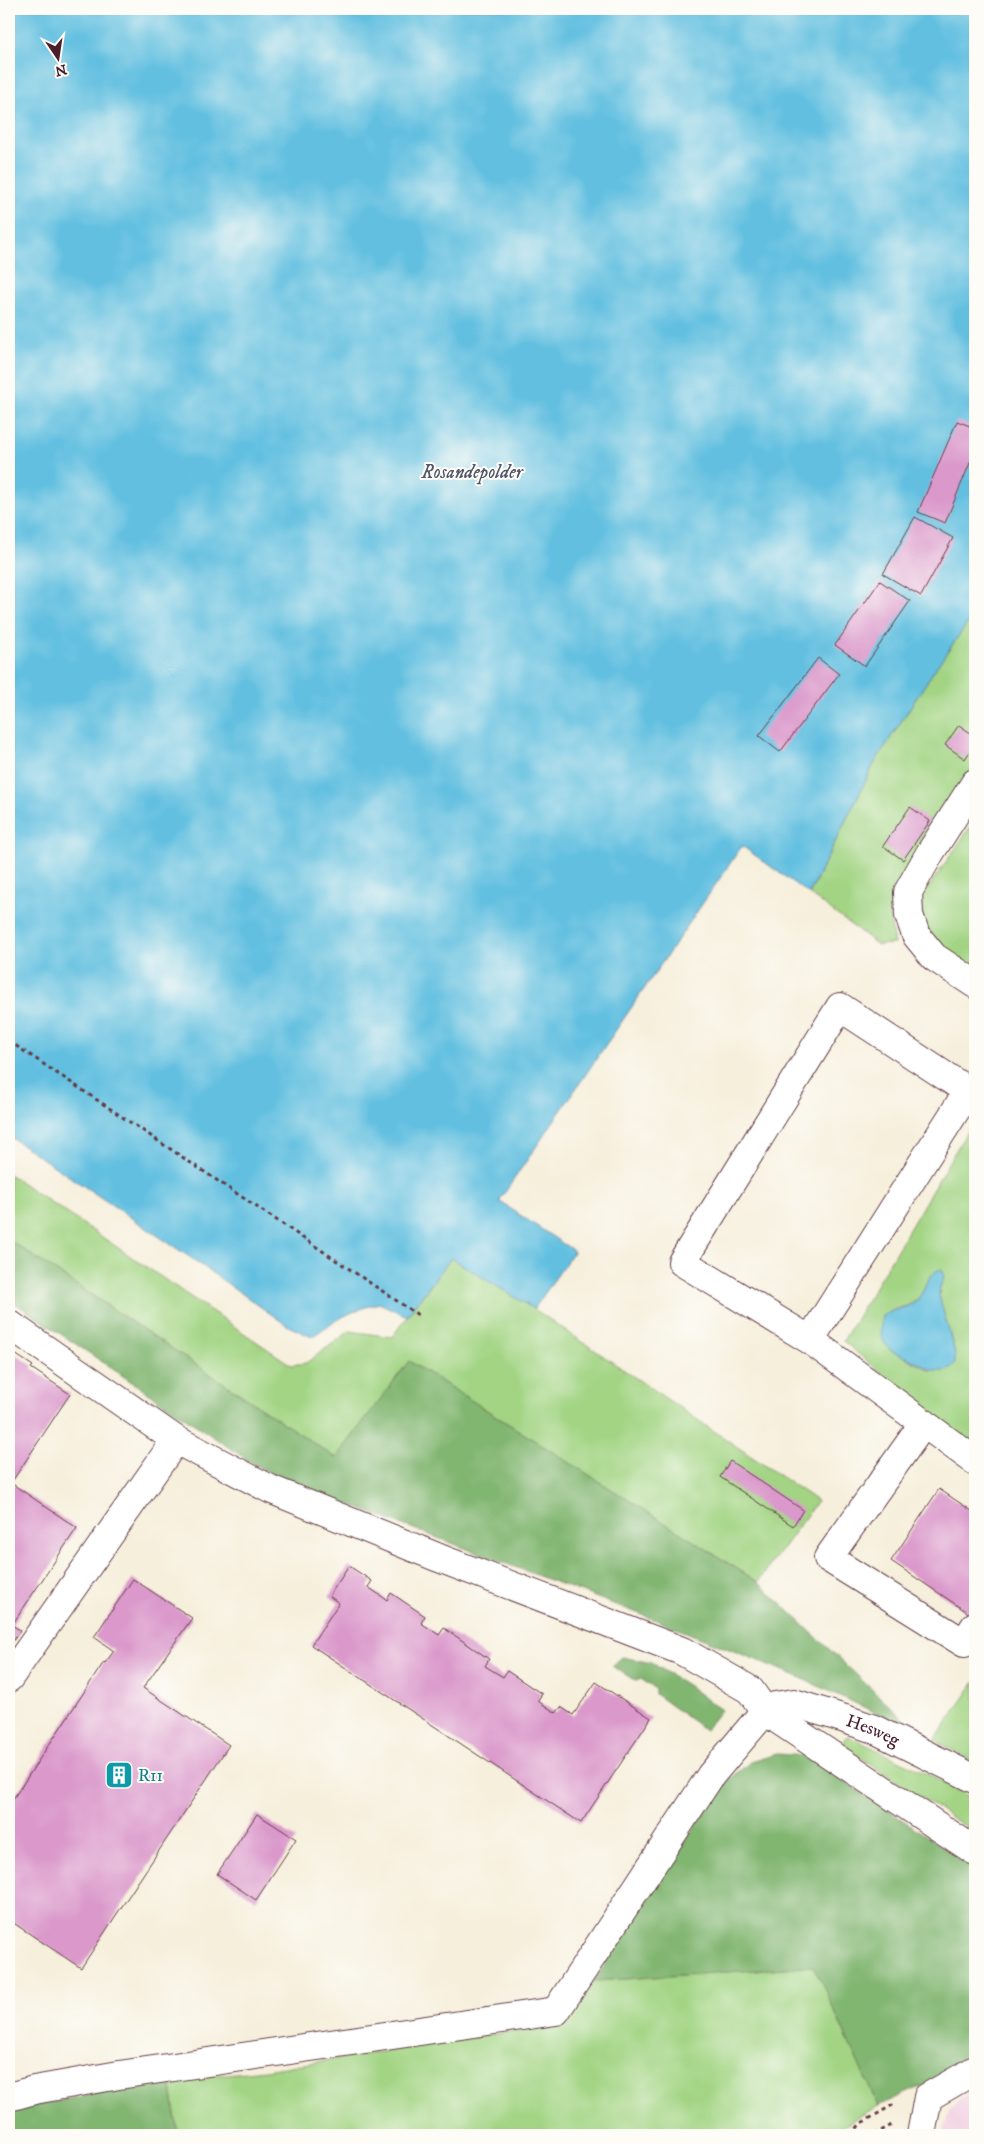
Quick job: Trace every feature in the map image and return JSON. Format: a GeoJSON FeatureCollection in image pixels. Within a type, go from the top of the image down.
{"type":"FeatureCollection","features":[{"type":"Feature","properties":{"kind":"street"},"geometry":{"type":"LineString","coordinates":[[975,783],[930,853],[908,892],[909,915],[916,935],[934,957],[975,984]]}},
{"type":"Feature","properties":{"kind":"street"},"geometry":{"type":"LineString","coordinates":[[810,1340],[968,1091],[840,1007],[682,1262],[810,1340],[975,1461]]}},
{"type":"Feature","properties":{"kind":"street"},"geometry":{"type":"LineString","coordinates":[[9,1324],[176,1440],[270,1489],[439,1558],[682,1651],[750,1690],[765,1711],[975,1851]]}},
{"type":"Feature","properties":{"kind":"street"},"geometry":{"type":"LineString","coordinates":[[924,1423],[828,1558],[964,1643],[975,1626]]}},
{"type":"Feature","properties":{"kind":"street"},"geometry":{"type":"LineString","coordinates":[[9,1678],[176,1440]]}},
{"type":"Feature","properties":{"kind":"street","name":"Hesweg"},"geometry":{"type":"LineString","coordinates":[[765,1711],[775,1706],[794,1704],[845,1719],[874,1729],[975,1779]]}},
{"type":"Feature","properties":{"kind":"street"},"geometry":{"type":"LineString","coordinates":[[9,2096],[119,2075],[556,2011],[706,1783],[765,1711]]}},
{"type":"Feature","properties":{"kind":"street"},"geometry":{"type":"LineString","coordinates":[[921,2135],[928,2098],[975,2070]]}},
{"type":"Feature","properties":{"kind":"path"},"geometry":{"type":"LineString","coordinates":[[9,1041],[418,1315]]}},
{"type":"Feature","properties":{"kind":"path"},"geometry":{"type":"LineString","coordinates":[[852,2135],[860,2124],[900,2101]]}},
{"type":"Feature","properties":{"kind":"path"},"geometry":{"type":"LineString","coordinates":[[866,2135],[875,2134]]}},
{"type":"Feature","properties":{"kind":"shaded area"},"geometry":{"type":"Polygon","coordinates":[[[975,2087],[975,2135],[942,2135],[949,2111],[958,2100],[975,2087]]]}},
{"type":"Feature","properties":{"kind":"green space"},"geometry":{"type":"Polygon","coordinates":[[[975,613],[975,766],[896,886],[890,917],[894,944],[878,945],[809,894],[875,762],[937,666],[975,613]]]}},
{"type":"Feature","properties":{"kind":"green space"},"geometry":{"type":"Polygon","coordinates":[[[975,820],[975,981],[933,954],[919,901],[975,820]]]}},
{"type":"Feature","properties":{"kind":"green space"},"geometry":{"type":"Polygon","coordinates":[[[975,1118],[974,1450],[843,1341],[975,1118]],[[930,1276],[923,1291],[916,1300],[891,1310],[883,1339],[890,1349],[931,1371],[955,1353],[939,1295],[944,1278],[930,1276]]]}},
{"type":"Feature","properties":{"kind":"green space"},"geometry":{"type":"Polygon","coordinates":[[[9,1174],[291,1365],[306,1363],[350,1331],[392,1337],[451,1258],[534,1309],[817,1501],[758,1582],[409,1361],[336,1458],[9,1240],[9,1174]]]}},
{"type":"Feature","properties":{"kind":"green space"},"geometry":{"type":"Polygon","coordinates":[[[9,1240],[336,1458],[409,1361],[758,1582],[917,1732],[799,1677],[656,1620],[289,1482],[252,1463],[9,1299],[9,1240]]]}},
{"type":"Feature","properties":{"kind":"green space"},"geometry":{"type":"Polygon","coordinates":[[[622,1657],[652,1663],[693,1689],[721,1710],[705,1730],[655,1694],[655,1689],[641,1679],[636,1681],[612,1666],[622,1657]]]}},
{"type":"Feature","properties":{"kind":"green space"},"geometry":{"type":"Polygon","coordinates":[[[975,1682],[975,1763],[935,1740],[975,1682]]]}},
{"type":"Feature","properties":{"kind":"green space"},"geometry":{"type":"Polygon","coordinates":[[[848,1736],[930,1775],[975,1800],[975,1833],[845,1747],[844,1740],[848,1736]]]}},
{"type":"Feature","properties":{"kind":"green space"},"geometry":{"type":"Polygon","coordinates":[[[777,1754],[806,1756],[975,1868],[975,2053],[929,2083],[878,2106],[814,1966],[594,1981],[721,1787],[750,1762],[777,1754]]]}},
{"type":"Feature","properties":{"kind":"green space"},"geometry":{"type":"Polygon","coordinates":[[[814,1966],[878,2106],[826,2135],[178,2135],[170,2080],[265,2070],[571,2022],[594,1981],[814,1966]]]}},
{"type":"Feature","properties":{"kind":"green space"},"geometry":{"type":"Polygon","coordinates":[[[170,2080],[178,2135],[9,2135],[9,2110],[170,2080]]]}},
{"type":"Feature","properties":{"kind":"water","name":"Rosandepolder"},"geometry":{"type":"Polygon","coordinates":[[[9,9],[975,9],[975,613],[937,666],[875,762],[809,894],[742,846],[499,1201],[574,1251],[534,1309],[451,1258],[407,1316],[379,1303],[344,1316],[312,1337],[288,1326],[191,1258],[9,1136],[9,9]]]}},
{"type":"Feature","properties":{"kind":"water"},"geometry":{"type":"Polygon","coordinates":[[[942,1269],[944,1278],[939,1295],[955,1353],[955,1364],[949,1369],[938,1371],[927,1368],[889,1349],[882,1338],[881,1325],[882,1316],[915,1302],[922,1293],[929,1278],[942,1269]]]}},
{"type":"Feature","properties":{"kind":"building"},"geometry":{"type":"Polygon","coordinates":[[[957,421],[975,428],[975,451],[945,523],[918,512],[957,421]]]}},
{"type":"Feature","properties":{"kind":"building"},"geometry":{"type":"Polygon","coordinates":[[[915,517],[953,538],[921,596],[883,574],[915,517]]]}},
{"type":"Feature","properties":{"kind":"building"},"geometry":{"type":"Polygon","coordinates":[[[880,581],[910,601],[865,666],[835,645],[880,581]]]}},
{"type":"Feature","properties":{"kind":"building"},"geometry":{"type":"Polygon","coordinates":[[[818,658],[839,674],[780,752],[759,736],[818,658]]]}},
{"type":"Feature","properties":{"kind":"building"},"geometry":{"type":"Polygon","coordinates":[[[959,725],[975,736],[975,744],[965,759],[945,745],[959,725]]]}},
{"type":"Feature","properties":{"kind":"building"},"geometry":{"type":"Polygon","coordinates":[[[910,807],[930,821],[903,860],[883,846],[910,807]]]}},
{"type":"Feature","properties":{"kind":"building"},"geometry":{"type":"Polygon","coordinates":[[[9,1350],[33,1366],[31,1368],[70,1394],[11,1483],[77,1528],[12,1625],[20,1630],[9,1648],[9,1350]]]}},
{"type":"Feature","properties":{"kind":"building"},"geometry":{"type":"Polygon","coordinates":[[[730,1461],[803,1510],[793,1526],[720,1477],[730,1461]]]}},
{"type":"Feature","properties":{"kind":"building"},"geometry":{"type":"Polygon","coordinates":[[[939,1489],[975,1513],[975,1605],[970,1614],[891,1561],[939,1489]]]}},
{"type":"Feature","properties":{"kind":"building"},"geometry":{"type":"Polygon","coordinates":[[[349,1566],[372,1581],[368,1587],[387,1600],[391,1593],[425,1616],[421,1623],[439,1635],[444,1628],[489,1659],[485,1666],[503,1677],[507,1671],[542,1694],[538,1701],[556,1713],[561,1707],[573,1715],[596,1682],[651,1718],[581,1823],[311,1645],[339,1603],[329,1596],[349,1566]]]}},
{"type":"Feature","properties":{"kind":"building","name":"R11"},"geometry":{"type":"Polygon","coordinates":[[[133,1579],[192,1618],[143,1688],[229,1745],[81,1968],[9,1920],[9,1805],[104,1662],[114,1651],[94,1637],[133,1579]]]}},
{"type":"Feature","properties":{"kind":"building"},"geometry":{"type":"Polygon","coordinates":[[[257,1814],[296,1839],[256,1900],[217,1874],[257,1814]]]}},
{"type":"Feature","properties":{"kind":"place","name":"R11"},"geometry":{"type":"Point","coordinates":[119,1775]}}]}
